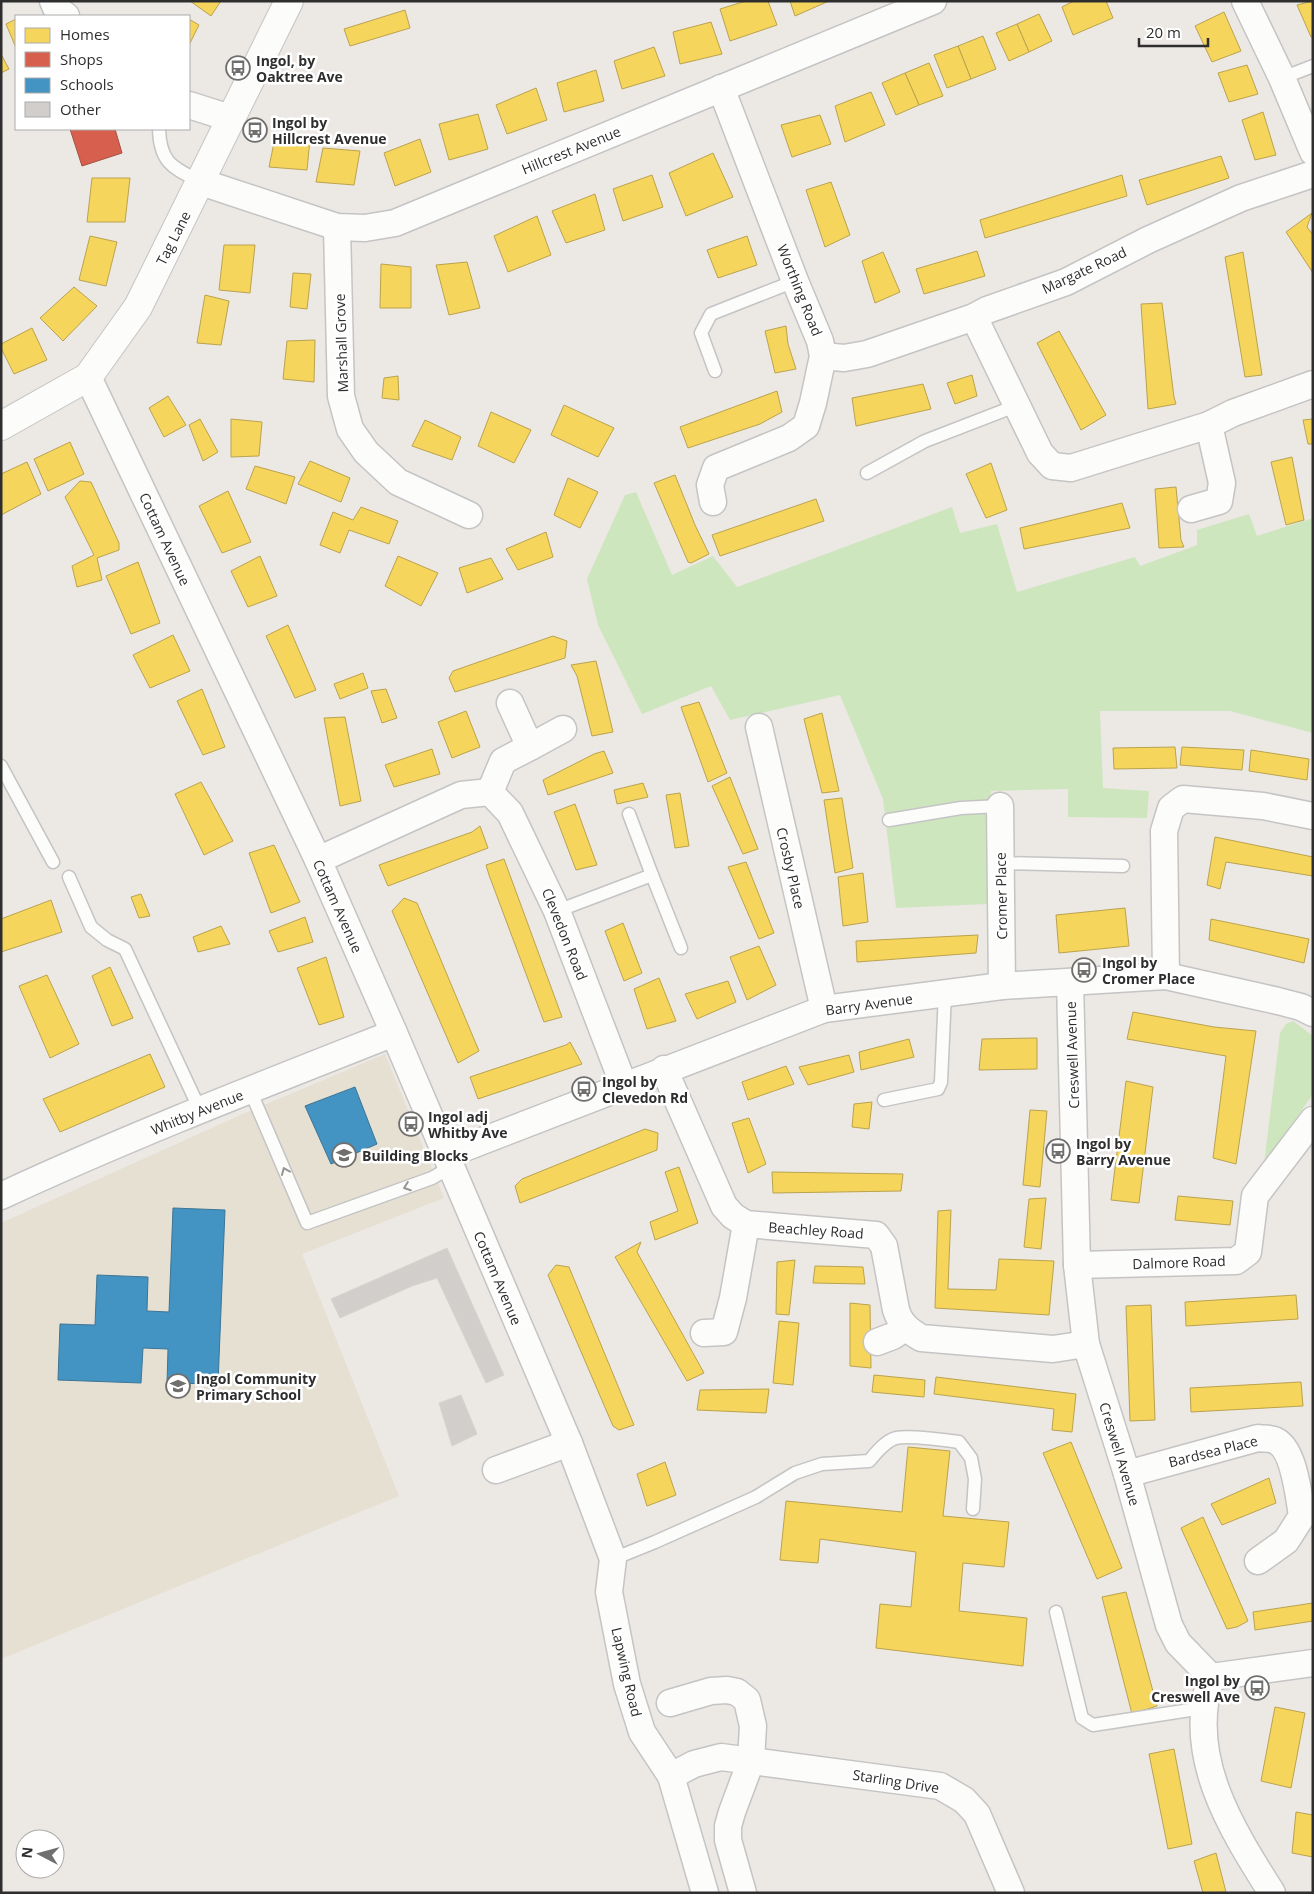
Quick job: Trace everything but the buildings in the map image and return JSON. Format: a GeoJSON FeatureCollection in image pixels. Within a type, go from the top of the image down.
{"type":"FeatureCollection","features":[{"type":"Feature","properties":{"kind":"main road","name":"Tag Lane"},"geometry":{"type":"LineString","coordinates":[[1,426],[88,378],[138,307],[289,1]]}},
{"type":"Feature","properties":{"kind":"street"},"geometry":{"type":"LineString","coordinates":[[53,1],[56,8],[65,15]]}},
{"type":"Feature","properties":{"kind":"street","name":"Hillcrest Avenue"},"geometry":{"type":"LineString","coordinates":[[201,182],[337,227],[366,228],[394,223],[934,1]]}},
{"type":"Feature","properties":{"kind":"street"},"geometry":{"type":"LineString","coordinates":[[1245,1],[1282,78],[1313,152]]}},
{"type":"Feature","properties":{"kind":"street","name":"Worthing Road"},"geometry":{"type":"LineString","coordinates":[[713,502],[710,485],[716,468],[789,438],[806,426],[823,356],[820,341],[720,88]]}},
{"type":"Feature","properties":{"kind":"street"},"geometry":{"type":"LineString","coordinates":[[190,105],[230,118]]}},
{"type":"Feature","properties":{"kind":"street","name":"Margate Road"},"geometry":{"type":"LineString","coordinates":[[823,356],[844,358],[867,354],[974,317],[987,310],[1066,282],[1148,240],[1241,198],[1313,174]]}},
{"type":"Feature","properties":{"kind":"street","name":"Marshall Grove"},"geometry":{"type":"LineString","coordinates":[[337,227],[341,396],[350,429],[366,452],[398,482],[469,515]]}},
{"type":"Feature","properties":{"kind":"street"},"geometry":{"type":"LineString","coordinates":[[974,317],[1040,453],[1052,466],[1071,468],[1209,425],[1233,413],[1313,384]]}},
{"type":"Feature","properties":{"kind":"street","name":"Cottam Avenue"},"geometry":{"type":"LineString","coordinates":[[88,378],[318,860],[394,1033],[568,1443],[612,1559]]}},
{"type":"Feature","properties":{"kind":"street"},"geometry":{"type":"LineString","coordinates":[[1191,510],[1219,501],[1222,483],[1209,425]]}},
{"type":"Feature","properties":{"kind":"street"},"geometry":{"type":"LineString","coordinates":[[510,703],[530,747]]}},
{"type":"Feature","properties":{"kind":"street","name":"Crosby Place"},"geometry":{"type":"LineString","coordinates":[[759,727],[824,1009]]}},
{"type":"Feature","properties":{"kind":"street"},"geometry":{"type":"LineString","coordinates":[[318,860],[462,795],[490,792],[503,761],[563,729]]}},
{"type":"Feature","properties":{"kind":"street","name":"Clevedon Road"},"geometry":{"type":"LineString","coordinates":[[490,792],[510,813],[557,911],[624,1086]]}},
{"type":"Feature","properties":{"kind":"street"},"geometry":{"type":"LineString","coordinates":[[1166,976],[1164,830],[1171,808],[1183,799],[1263,806],[1313,816]]}},
{"type":"Feature","properties":{"kind":"street","name":"Cromer Place"},"geometry":{"type":"LineString","coordinates":[[1000,806],[1002,986]]}},
{"type":"Feature","properties":{"kind":"street","name":"Barry Avenue"},"geometry":{"type":"LineString","coordinates":[[448,1161],[664,1069],[824,1009],[1002,986],[1166,976],[1278,1001],[1301,1007],[1313,1013]]}},
{"type":"Feature","properties":{"kind":"street","name":"Creswell Avenue"},"geometry":{"type":"LineString","coordinates":[[1070,982],[1076,1265],[1086,1344],[1127,1474],[1169,1625],[1178,1643],[1211,1677]]}},
{"type":"Feature","properties":{"kind":"street","name":"Whitby Avenue"},"geometry":{"type":"LineString","coordinates":[[1,1196],[56,1170],[200,1110],[394,1033]]}},
{"type":"Feature","properties":{"kind":"street"},"geometry":{"type":"LineString","coordinates":[[664,1069],[724,1206],[733,1216],[746,1224],[733,1298],[724,1332],[704,1333]]}},
{"type":"Feature","properties":{"kind":"street","name":"Dalmore Road"},"geometry":{"type":"LineString","coordinates":[[1076,1265],[1236,1261],[1248,1252],[1256,1196],[1313,1120]]}},
{"type":"Feature","properties":{"kind":"street","name":"Beachley Road"},"geometry":{"type":"LineString","coordinates":[[746,1224],[876,1235],[884,1246],[896,1310],[899,1321],[905,1328]]}},
{"type":"Feature","properties":{"kind":"street"},"geometry":{"type":"LineString","coordinates":[[877,1342],[893,1336],[905,1328],[921,1338],[930,1339],[1053,1349],[1086,1344]]}},
{"type":"Feature","properties":{"kind":"street","name":"Bardsea Place"},"geometry":{"type":"LineString","coordinates":[[1127,1474],[1258,1438],[1274,1440],[1284,1447],[1291,1461],[1302,1516],[1286,1541],[1258,1560]]}},
{"type":"Feature","properties":{"kind":"street"},"geometry":{"type":"LineString","coordinates":[[496,1470],[568,1443]]}},
{"type":"Feature","properties":{"kind":"street","name":"Lapwing Road"},"geometry":{"type":"LineString","coordinates":[[612,1559],[609,1592],[627,1684],[642,1732],[671,1776],[705,1893]]}},
{"type":"Feature","properties":{"kind":"street"},"geometry":{"type":"LineString","coordinates":[[1272,1893],[1246,1852],[1218,1797],[1208,1765],[1204,1737],[1203,1708],[1211,1677],[1313,1663]]}},
{"type":"Feature","properties":{"kind":"street"},"geometry":{"type":"LineString","coordinates":[[670,1703],[711,1691],[727,1690],[737,1692],[747,1700],[753,1726],[751,1761],[728,1826],[728,1840],[743,1893]]}},
{"type":"Feature","properties":{"kind":"street","name":"Starling Drive"},"geometry":{"type":"LineString","coordinates":[[671,1776],[694,1764],[721,1758],[940,1786],[964,1800],[977,1814],[1011,1893]]}},
{"type":"Feature","properties":{"kind":"lane"},"geometry":{"type":"LineString","coordinates":[[1282,78],[1313,66]]}},
{"type":"Feature","properties":{"kind":"lane"},"geometry":{"type":"LineString","coordinates":[[159,130],[168,163],[176,170],[201,182]]}},
{"type":"Feature","properties":{"kind":"lane"},"geometry":{"type":"LineString","coordinates":[[715,371],[700,334],[711,314],[795,281]]}},
{"type":"Feature","properties":{"kind":"lane"},"geometry":{"type":"LineString","coordinates":[[867,474],[925,440],[1018,405]]}},
{"type":"Feature","properties":{"kind":"lane"},"geometry":{"type":"LineString","coordinates":[[1,766],[53,862]]}},
{"type":"Feature","properties":{"kind":"lane"},"geometry":{"type":"LineString","coordinates":[[889,820],[961,808],[1000,806]]}},
{"type":"Feature","properties":{"kind":"lane"},"geometry":{"type":"LineString","coordinates":[[629,814],[681,948]]}},
{"type":"Feature","properties":{"kind":"lane"},"geometry":{"type":"LineString","coordinates":[[1001,863],[1123,866]]}},
{"type":"Feature","properties":{"kind":"lane"},"geometry":{"type":"LineString","coordinates":[[557,911],[652,875]]}},
{"type":"Feature","properties":{"kind":"lane"},"geometry":{"type":"LineString","coordinates":[[69,877],[91,927],[107,940],[125,949],[200,1110]]}},
{"type":"Feature","properties":{"kind":"lane"},"geometry":{"type":"LineString","coordinates":[[884,1100],[938,1089],[941,1082],[945,993]]}},
{"type":"Feature","properties":{"kind":"lane"},"geometry":{"type":"LineString","coordinates":[[250,1090],[308,1223],[432,1178],[448,1161]]}},
{"type":"Feature","properties":{"kind":"lane"},"geometry":{"type":"LineString","coordinates":[[612,1559],[656,1542],[756,1497],[795,1473],[822,1464],[868,1460],[883,1446],[896,1438],[936,1439],[959,1442],[971,1458],[975,1479],[973,1509]]}},
{"type":"Feature","properties":{"kind":"lane"},"geometry":{"type":"LineString","coordinates":[[1056,1612],[1082,1718],[1093,1725],[1203,1708]]}},
{"type":"Feature","properties":{"kind":"shaded area","name":"Ingol Community Primary School"},"geometry":{"type":"Polygon","coordinates":[[[385,1054],[444,1198],[302,1254],[399,1496],[1,1659],[1,1223],[245,1113],[385,1054]]]}},
{"type":"Feature","properties":{"kind":"green space"},"geometry":{"type":"Polygon","coordinates":[[[636,492],[672,575],[713,556],[737,587],[952,507],[960,533],[997,524],[1017,592],[1135,557],[1140,566],[1197,545],[1197,530],[1249,514],[1257,536],[1313,518],[1313,733],[1230,711],[1100,711],[1103,788],[1149,791],[1147,818],[1068,817],[1068,789],[991,791],[988,904],[896,908],[883,799],[840,695],[730,720],[711,686],[642,714],[598,625],[587,579],[625,495],[636,492]]]}},
{"type":"Feature","properties":{"kind":"green space"},"geometry":{"type":"Polygon","coordinates":[[[1293,1021],[1313,1036],[1313,1094],[1264,1164],[1280,1033],[1286,1024],[1293,1021]]]}},
{"type":"Feature","properties":{"kind":"place","name":"Ingol, by Oaktree Ave"},"geometry":{"type":"Point","coordinates":[238,68]}},
{"type":"Feature","properties":{"kind":"place","name":"Ingol by Hillcrest Avenue"},"geometry":{"type":"Point","coordinates":[255,130]}},
{"type":"Feature","properties":{"kind":"place","name":"Ingol by Cromer Place"},"geometry":{"type":"Point","coordinates":[1084,970]}},
{"type":"Feature","properties":{"kind":"place","name":"Ingol by Clevedon Rd"},"geometry":{"type":"Point","coordinates":[584,1089]}},
{"type":"Feature","properties":{"kind":"place","name":"Ingol adj Whitby Ave"},"geometry":{"type":"Point","coordinates":[411,1124]}},
{"type":"Feature","properties":{"kind":"place","name":"Ingol by Barry Avenue"},"geometry":{"type":"Point","coordinates":[1058,1151]}},
{"type":"Feature","properties":{"kind":"place","name":"Building Blocks"},"geometry":{"type":"Point","coordinates":[344,1155]}},
{"type":"Feature","properties":{"kind":"place","name":"Ingol Community Primary School"},"geometry":{"type":"Point","coordinates":[178,1386]}},
{"type":"Feature","properties":{"kind":"place","name":"Ingol by Creswell Ave"},"geometry":{"type":"Point","coordinates":[1257,1688]}}]}
